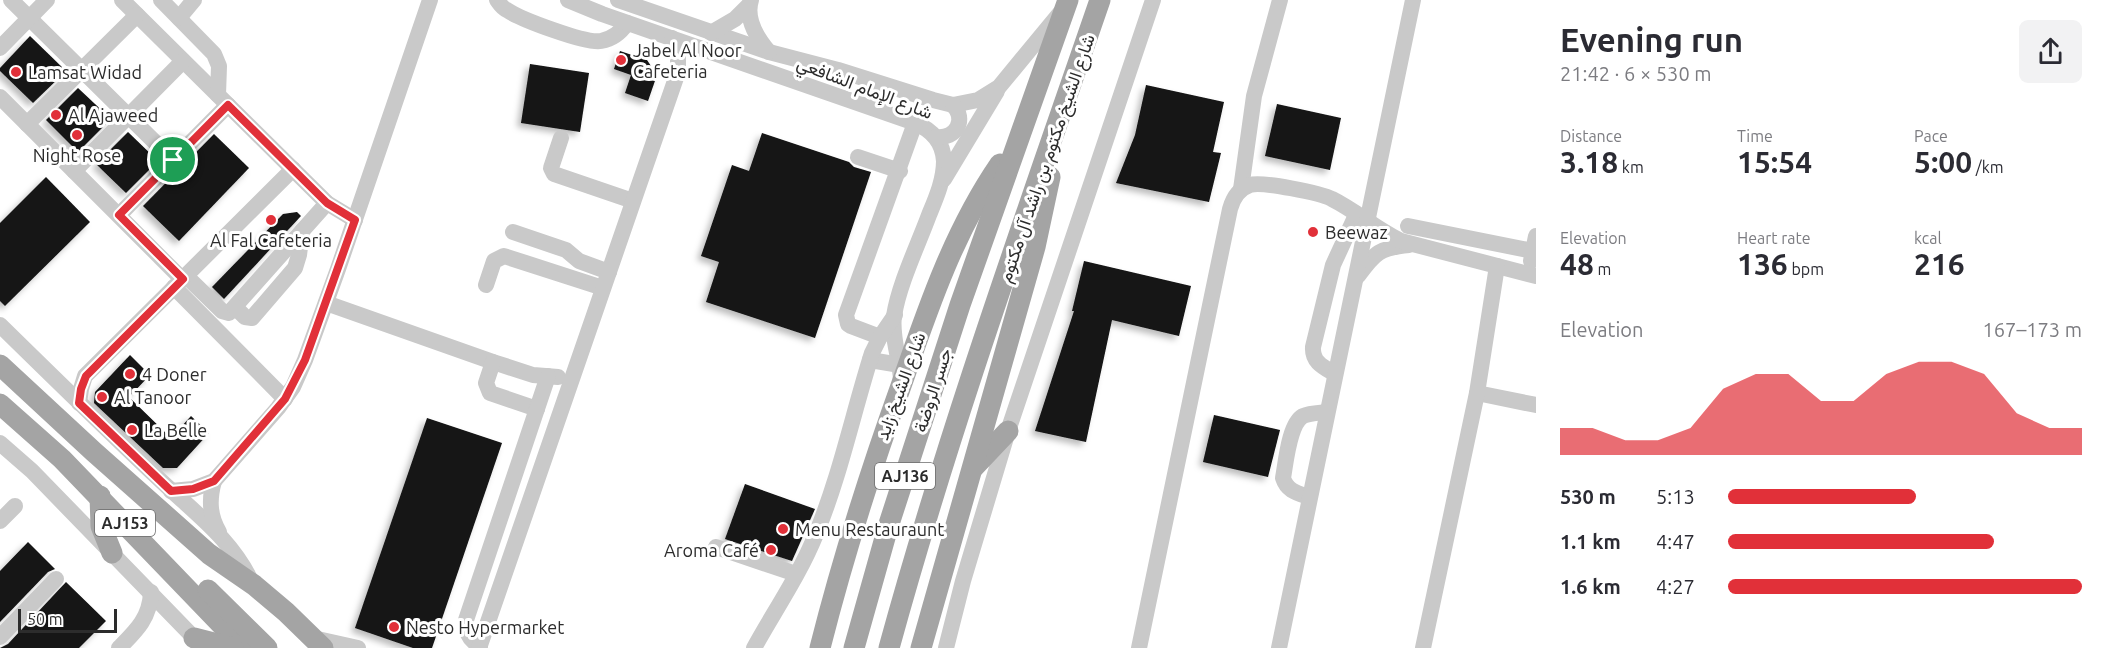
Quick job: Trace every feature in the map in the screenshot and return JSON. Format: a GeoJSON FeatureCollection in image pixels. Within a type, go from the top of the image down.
{"type":"FeatureCollection","features":[{"type":"Feature","properties":{"kind":"main road","name":"شارع الشيخ مكتوم بن راشد آل مكتوم"},"geometry":{"type":"LineString","coordinates":[[991,316],[1100,0]]}},
{"type":"Feature","properties":{"kind":"main road","name":"شارع الشيخ مكتوم بن راشد آل مكتوم"},"geometry":{"type":"LineString","coordinates":[[960,305],[1066,4]]}},
{"type":"Feature","properties":{"kind":"main road"},"geometry":{"type":"LineString","coordinates":[[921,648],[1037,239],[1047,196],[1059,121]]}},
{"type":"Feature","properties":{"kind":"main road","name":"شارع الشيخ زايد"},"geometry":{"type":"LineString","coordinates":[[820,648],[861,498],[900,375],[948,258],[980,196],[1018,139]]}},
{"type":"Feature","properties":{"kind":"main road","name":"جسر الروضة"},"geometry":{"type":"LineString","coordinates":[[854,648],[888,527],[960,305]]}},
{"type":"Feature","properties":{"kind":"main road","name":"جسر الروضة"},"geometry":{"type":"LineString","coordinates":[[889,648],[921,535],[991,316]]}},
{"type":"Feature","properties":{"kind":"main road","name":"AJ153"},"geometry":{"type":"LineString","coordinates":[[0,365],[209,554],[254,585],[312,645]]}},
{"type":"Feature","properties":{"kind":"main road","name":"AJ153"},"geometry":{"type":"LineString","coordinates":[[1,405],[40,438],[100,496],[244,648]]}},
{"type":"Feature","properties":{"kind":"main road"},"geometry":{"type":"LineString","coordinates":[[972,470],[1008,431]]}},
{"type":"Feature","properties":{"kind":"main road"},"geometry":{"type":"LineString","coordinates":[[100,496],[101,525],[112,553]]}},
{"type":"Feature","properties":{"kind":"main road"},"geometry":{"type":"LineString","coordinates":[[209,554],[216,572],[295,639],[312,645]]}},
{"type":"Feature","properties":{"kind":"main road"},"geometry":{"type":"LineString","coordinates":[[184,583],[212,592],[267,648]]}},
{"type":"Feature","properties":{"kind":"main road"},"geometry":{"type":"LineString","coordinates":[[199,643],[233,648]]}},
{"type":"Feature","properties":{"kind":"street"},"geometry":{"type":"LineString","coordinates":[[11,0],[173,160]]}},
{"type":"Feature","properties":{"kind":"street"},"geometry":{"type":"LineString","coordinates":[[0,48],[47,0]]}},
{"type":"Feature","properties":{"kind":"street"},"geometry":{"type":"LineString","coordinates":[[122,0],[327,203],[355,220]]}},
{"type":"Feature","properties":{"kind":"street"},"geometry":{"type":"LineString","coordinates":[[119,215],[173,160],[223,100],[219,66],[214,54],[161,0]]}},
{"type":"Feature","properties":{"kind":"street"},"geometry":{"type":"LineString","coordinates":[[179,18],[194,0]]}},
{"type":"Feature","properties":{"kind":"street"},"geometry":{"type":"LineString","coordinates":[[171,491],[193,489],[214,481],[285,399],[302,367],[430,0]]}},
{"type":"Feature","properties":{"kind":"street"},"geometry":{"type":"LineString","coordinates":[[497,0],[510,12],[583,40],[608,39],[622,29],[627,22]]}},
{"type":"Feature","properties":{"kind":"street","name":"شارع الإمام الشافعي"},"geometry":{"type":"LineString","coordinates":[[568,0],[915,123],[936,137],[942,149],[944,161],[940,186],[894,315],[894,336],[900,375]]}},
{"type":"Feature","properties":{"kind":"street","name":"شارع الإمام الشافعي"},"geometry":{"type":"LineString","coordinates":[[618,0],[769,52],[870,79],[954,105],[978,100],[999,87],[1066,4]]}},
{"type":"Feature","properties":{"kind":"street"},"geometry":{"type":"LineString","coordinates":[[946,648],[963,581],[1008,431],[1153,0]]}},
{"type":"Feature","properties":{"kind":"street"},"geometry":{"type":"LineString","coordinates":[[1241,189],[1254,96],[1280,0]]}},
{"type":"Feature","properties":{"kind":"street"},"geometry":{"type":"LineString","coordinates":[[1279,648],[1354,282],[1362,218],[1413,0]]}},
{"type":"Feature","properties":{"kind":"street"},"geometry":{"type":"LineString","coordinates":[[711,33],[735,19],[750,3]]}},
{"type":"Feature","properties":{"kind":"street"},"geometry":{"type":"LineString","coordinates":[[750,3],[752,27],[769,52]]}},
{"type":"Feature","properties":{"kind":"street"},"geometry":{"type":"LineString","coordinates":[[27,124],[136,15]]}},
{"type":"Feature","properties":{"kind":"street"},"geometry":{"type":"LineString","coordinates":[[548,376],[466,620],[467,633],[480,647],[678,72],[678,58],[672,38]]}},
{"type":"Feature","properties":{"kind":"street"},"geometry":{"type":"LineString","coordinates":[[678,72],[689,61],[710,50]]}},
{"type":"Feature","properties":{"kind":"street"},"geometry":{"type":"LineString","coordinates":[[74,171],[183,61]]}},
{"type":"Feature","properties":{"kind":"street"},"geometry":{"type":"LineString","coordinates":[[940,186],[999,87]]}},
{"type":"Feature","properties":{"kind":"street"},"geometry":{"type":"LineString","coordinates":[[0,97],[181,280],[285,399]]}},
{"type":"Feature","properties":{"kind":"street"},"geometry":{"type":"LineString","coordinates":[[936,137],[949,136],[958,128],[960,115],[954,105]]}},
{"type":"Feature","properties":{"kind":"street"},"geometry":{"type":"LineString","coordinates":[[880,336],[851,326],[846,320],[846,315],[900,171],[915,123]]}},
{"type":"Feature","properties":{"kind":"street"},"geometry":{"type":"LineString","coordinates":[[561,138],[551,168],[554,174],[633,201]]}},
{"type":"Feature","properties":{"kind":"street"},"geometry":{"type":"LineString","coordinates":[[858,157],[900,171]]}},
{"type":"Feature","properties":{"kind":"street"},"geometry":{"type":"LineString","coordinates":[[79,403],[86,376],[293,169]]}},
{"type":"Feature","properties":{"kind":"street"},"geometry":{"type":"LineString","coordinates":[[1139,648],[1230,209],[1236,195],[1241,189],[1257,183],[1319,194],[1331,198],[1391,236],[1411,244],[1532,275],[1534,244],[1443,233],[1407,226]]}},
{"type":"Feature","properties":{"kind":"street"},"geometry":{"type":"LineString","coordinates":[[181,280],[224,313],[229,313],[327,203]]}},
{"type":"Feature","properties":{"kind":"street"},"geometry":{"type":"LineString","coordinates":[[1335,374],[1318,363],[1314,358],[1313,347],[1333,265],[1362,218]]}},
{"type":"Feature","properties":{"kind":"street"},"geometry":{"type":"LineString","coordinates":[[513,232],[566,250],[579,261],[609,272]]}},
{"type":"Feature","properties":{"kind":"street"},"geometry":{"type":"LineString","coordinates":[[1440,251],[1443,233]]}},
{"type":"Feature","properties":{"kind":"street"},"geometry":{"type":"LineString","coordinates":[[1354,282],[1377,252],[1387,247],[1411,244]]}},
{"type":"Feature","properties":{"kind":"street"},"geometry":{"type":"LineString","coordinates":[[486,285],[494,261],[504,256],[603,288]]}},
{"type":"Feature","properties":{"kind":"street"},"geometry":{"type":"LineString","coordinates":[[1423,648],[1477,393],[1497,266]]}},
{"type":"Feature","properties":{"kind":"street"},"geometry":{"type":"LineString","coordinates":[[326,303],[533,375],[570,381]]}},
{"type":"Feature","properties":{"kind":"street"},"geometry":{"type":"LineString","coordinates":[[754,648],[815,536],[829,498],[870,360],[880,336],[894,315]]}},
{"type":"Feature","properties":{"kind":"street"},"geometry":{"type":"LineString","coordinates":[[0,325],[171,491],[222,537],[242,562],[254,585]]}},
{"type":"Feature","properties":{"kind":"street"},"geometry":{"type":"LineString","coordinates":[[870,360],[900,375]]}},
{"type":"Feature","properties":{"kind":"street"},"geometry":{"type":"LineString","coordinates":[[493,362],[486,383],[490,393],[537,410]]}},
{"type":"Feature","properties":{"kind":"street"},"geometry":{"type":"LineString","coordinates":[[56,381],[86,376]]}},
{"type":"Feature","properties":{"kind":"street"},"geometry":{"type":"LineString","coordinates":[[1477,393],[1536,405]]}},
{"type":"Feature","properties":{"kind":"street"},"geometry":{"type":"LineString","coordinates":[[1309,496],[1291,491],[1285,485],[1283,478],[1293,427],[1300,418],[1307,414],[1327,412]]}},
{"type":"Feature","properties":{"kind":"street"},"geometry":{"type":"LineString","coordinates":[[0,443],[32,471],[199,643]]}},
{"type":"Feature","properties":{"kind":"street"},"geometry":{"type":"LineString","coordinates":[[214,481],[210,501],[211,511],[222,537]]}},
{"type":"Feature","properties":{"kind":"street"},"geometry":{"type":"LineString","coordinates":[[0,521],[15,506]]}},
{"type":"Feature","properties":{"kind":"street"},"geometry":{"type":"LineString","coordinates":[[716,547],[796,574]]}},
{"type":"Feature","properties":{"kind":"street"},"geometry":{"type":"LineString","coordinates":[[0,637],[56,579]]}},
{"type":"Feature","properties":{"kind":"street"},"geometry":{"type":"LineString","coordinates":[[119,648],[141,626],[149,610],[151,592]]}},
{"type":"Feature","properties":{"kind":"street"},"geometry":{"type":"LineString","coordinates":[[141,626],[156,619],[174,616]]}},
{"type":"Feature","properties":{"kind":"street"},"geometry":{"type":"LineString","coordinates":[[312,645],[358,648]]}},
{"type":"Feature","properties":{"kind":"building"},"geometry":{"type":"Polygon","coordinates":[[[30,36],[66,71],[33,103],[0,71],[0,68],[30,36]]]}},
{"type":"Feature","properties":{"kind":"building"},"geometry":{"type":"Polygon","coordinates":[[[620,51],[647,60],[657,75],[648,101],[625,93],[631,75],[614,69],[620,51]]]}},
{"type":"Feature","properties":{"kind":"building"},"geometry":{"type":"Polygon","coordinates":[[[530,64],[589,73],[580,132],[521,123],[530,64]]]}},
{"type":"Feature","properties":{"kind":"building"},"geometry":{"type":"Polygon","coordinates":[[[1146,85],[1224,102],[1213,152],[1221,153],[1209,202],[1116,183],[1135,135],[1146,85]]]}},
{"type":"Feature","properties":{"kind":"building"},"geometry":{"type":"Polygon","coordinates":[[[78,88],[111,119],[78,152],[46,120],[78,88]]]}},
{"type":"Feature","properties":{"kind":"building"},"geometry":{"type":"Polygon","coordinates":[[[1277,104],[1341,118],[1330,170],[1265,156],[1277,104]]]}},
{"type":"Feature","properties":{"kind":"building"},"geometry":{"type":"Polygon","coordinates":[[[128,132],[158,161],[126,193],[96,164],[128,132]]]}},
{"type":"Feature","properties":{"kind":"building"},"geometry":{"type":"Polygon","coordinates":[[[762,133],[849,162],[854,167],[871,172],[815,338],[706,302],[719,262],[701,256],[732,165],[749,171],[762,133]]]}},
{"type":"Feature","properties":{"kind":"building"},"geometry":{"type":"Polygon","coordinates":[[[214,134],[249,168],[179,241],[143,206],[214,134]]]}},
{"type":"Feature","properties":{"kind":"building"},"geometry":{"type":"Polygon","coordinates":[[[46,177],[90,222],[5,306],[0,301],[0,223],[46,177]]]}},
{"type":"Feature","properties":{"kind":"building"},"geometry":{"type":"Polygon","coordinates":[[[297,212],[301,216],[224,299],[212,287],[283,214],[297,212]]]}},
{"type":"Feature","properties":{"kind":"building"},"geometry":{"type":"Polygon","coordinates":[[[1084,261],[1191,286],[1179,336],[1112,320],[1086,442],[1035,431],[1074,311],[1072,311],[1084,261]]]}},
{"type":"Feature","properties":{"kind":"building"},"geometry":{"type":"Polygon","coordinates":[[[130,355],[150,375],[129,397],[171,438],[191,416],[209,433],[177,468],[163,468],[94,403],[95,392],[130,355]]]}},
{"type":"Feature","properties":{"kind":"building"},"geometry":{"type":"Polygon","coordinates":[[[1214,415],[1280,430],[1268,477],[1203,462],[1214,415]]]}},
{"type":"Feature","properties":{"kind":"building"},"geometry":{"type":"Polygon","coordinates":[[[427,418],[502,443],[432,648],[413,648],[355,628],[427,418]]]}},
{"type":"Feature","properties":{"kind":"building"},"geometry":{"type":"Polygon","coordinates":[[[745,484],[815,509],[792,561],[725,539],[745,484]]]}},
{"type":"Feature","properties":{"kind":"building"},"geometry":{"type":"Polygon","coordinates":[[[28,542],[55,569],[48,572],[0,622],[0,571],[28,542]]]}},
{"type":"Feature","properties":{"kind":"building"},"geometry":{"type":"Polygon","coordinates":[[[66,582],[106,621],[79,648],[0,648],[8,644],[66,582]]]}},
{"type":"Feature","properties":{"kind":"place","name":"Jabel Al Noor Cafeteria"},"geometry":{"type":"Point","coordinates":[621,60]}},
{"type":"Feature","properties":{"kind":"place","name":"Lamsat Widad"},"geometry":{"type":"Point","coordinates":[16,72]}},
{"type":"Feature","properties":{"kind":"place","name":"Al Ajaweed"},"geometry":{"type":"Point","coordinates":[56,115]}},
{"type":"Feature","properties":{"kind":"place","name":"Night Rose"},"geometry":{"type":"Point","coordinates":[77,135]}},
{"type":"Feature","properties":{"kind":"place","name":"Al Fal Cafeteria"},"geometry":{"type":"Point","coordinates":[271,220]}},
{"type":"Feature","properties":{"kind":"place","name":"Beewaz"},"geometry":{"type":"Point","coordinates":[1313,232]}},
{"type":"Feature","properties":{"kind":"place","name":"4 Doner"},"geometry":{"type":"Point","coordinates":[130,374]}},
{"type":"Feature","properties":{"kind":"place","name":"Al Tanoor"},"geometry":{"type":"Point","coordinates":[102,397]}},
{"type":"Feature","properties":{"kind":"place","name":"La Belle"},"geometry":{"type":"Point","coordinates":[132,430]}},
{"type":"Feature","properties":{"kind":"place","name":"Menu Restauraunt"},"geometry":{"type":"Point","coordinates":[783,529]}},
{"type":"Feature","properties":{"kind":"place","name":"Aroma Café"},"geometry":{"type":"Point","coordinates":[771,550]}},
{"type":"Feature","properties":{"kind":"place","name":"Nesto Hypermarket"},"geometry":{"type":"Point","coordinates":[394,627]}},
{"type":"Feature","properties":{"kind":"route"},"geometry":{"type":"LineString","coordinates":[[228,105],[327,203],[355,220],[300,374],[293,387],[278,408],[214,481],[204,486],[178,491],[171,491],[79,403],[86,376],[183,279],[119,215],[173,160],[228,105]]}}]}
